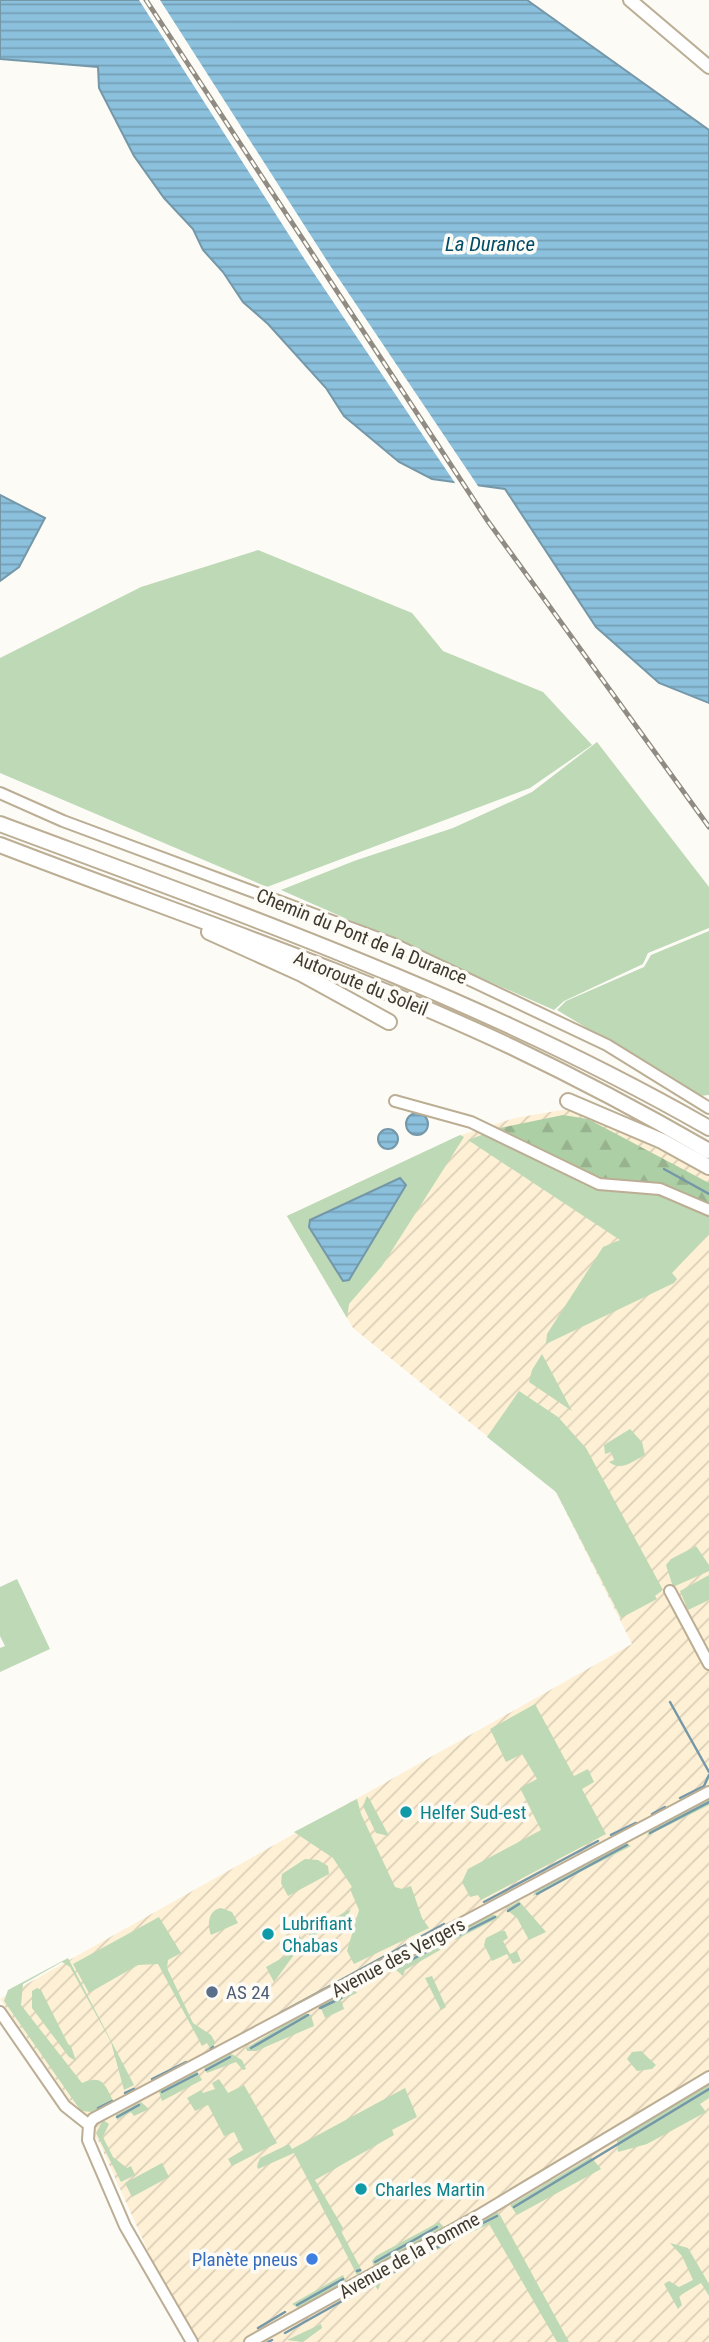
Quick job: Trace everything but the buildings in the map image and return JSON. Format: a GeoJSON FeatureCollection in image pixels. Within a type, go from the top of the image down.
{"type":"FeatureCollection","features":[{"type":"Feature","properties":{"kind":"highway","name":"Autoroute du Soleil"},"geometry":{"type":"LineString","coordinates":[[0,824],[328,947],[443,994],[580,1058],[709,1128]]}},
{"type":"Feature","properties":{"kind":"highway","name":"Autoroute du Soleil"},"geometry":{"type":"LineString","coordinates":[[0,845],[316,964],[511,1046],[709,1151]]}},
{"type":"Feature","properties":{"kind":"highway"},"geometry":{"type":"LineString","coordinates":[[132,894],[302,974],[389,1022]]}},
{"type":"Feature","properties":{"kind":"highway"},"geometry":{"type":"LineString","coordinates":[[568,1101],[662,1141],[709,1167]]}},
{"type":"Feature","properties":{"kind":"main road"},"geometry":{"type":"LineString","coordinates":[[630,0],[709,67]]}},
{"type":"Feature","properties":{"kind":"street","name":"Chemin du Pont de la Durance"},"geometry":{"type":"LineString","coordinates":[[0,793],[63,821],[394,944],[607,1045],[709,1108]]}},
{"type":"Feature","properties":{"kind":"street"},"geometry":{"type":"LineString","coordinates":[[395,1101],[471,1122],[599,1184],[660,1189],[709,1210]]}},
{"type":"Feature","properties":{"kind":"street"},"geometry":{"type":"LineString","coordinates":[[670,1591],[709,1664]]}},
{"type":"Feature","properties":{"kind":"street","name":"Avenue des Vergers"},"geometry":{"type":"LineString","coordinates":[[89,2125],[93,2119],[709,1792]]}},
{"type":"Feature","properties":{"kind":"street"},"geometry":{"type":"LineString","coordinates":[[0,2012],[65,2106],[89,2125],[88,2140],[125,2226],[192,2342]]}},
{"type":"Feature","properties":{"kind":"street","name":"Avenue de la Pomme"},"geometry":{"type":"LineString","coordinates":[[250,2342],[501,2203],[709,2077]]}},
{"type":"Feature","properties":{"kind":"shaded area"},"geometry":{"type":"Polygon","coordinates":[[[562,1110],[588,1113],[709,1176],[709,2342],[199,2342],[152,2260],[99,2142],[0,1999],[632,1644],[556,1492],[353,1328],[287,1216],[461,1135],[515,1118],[562,1110]]]}},
{"type":"Feature","properties":{"kind":"green space"},"geometry":{"type":"Polygon","coordinates":[[[258,550],[412,613],[443,651],[543,692],[592,745],[530,788],[267,887],[0,773],[0,658],[141,587],[258,550]]]}},
{"type":"Feature","properties":{"kind":"green space"},"geometry":{"type":"Polygon","coordinates":[[[597,742],[709,887],[709,928],[648,953],[643,964],[564,1001],[554,1010],[281,890],[354,861],[453,828],[532,792],[597,742]]]}},
{"type":"Feature","properties":{"kind":"green space"},"geometry":{"type":"Polygon","coordinates":[[[709,931],[709,1095],[699,1096],[557,1010],[566,1001],[644,967],[651,955],[709,931]]]}},
{"type":"Feature","properties":{"kind":"green space"},"geometry":{"type":"Polygon","coordinates":[[[563,1115],[588,1119],[709,1183],[709,1206],[608,1183],[548,1156],[500,1128],[563,1115]]]}},
{"type":"Feature","properties":{"kind":"green space"},"geometry":{"type":"Polygon","coordinates":[[[487,1133],[678,1199],[689,1208],[709,1214],[709,1234],[672,1273],[677,1279],[674,1283],[546,1344],[547,1334],[603,1247],[620,1240],[468,1140],[487,1133]]]}},
{"type":"Feature","properties":{"kind":"green space"},"geometry":{"type":"Polygon","coordinates":[[[460,1135],[464,1137],[382,1266],[349,1304],[347,1318],[287,1216],[460,1135]],[[406,1185],[309,1227],[343,1281],[349,1280],[406,1185]]]}},
{"type":"Feature","properties":{"kind":"green space"},"geometry":{"type":"Polygon","coordinates":[[[542,1354],[572,1411],[529,1382],[532,1370],[542,1354]]]}},
{"type":"Feature","properties":{"kind":"green space"},"geometry":{"type":"Polygon","coordinates":[[[519,1391],[558,1417],[586,1448],[663,1590],[655,1596],[657,1599],[621,1618],[556,1492],[487,1437],[519,1391]]]}},
{"type":"Feature","properties":{"kind":"green space"},"geometry":{"type":"Polygon","coordinates":[[[630,1429],[642,1442],[645,1455],[627,1464],[614,1465],[609,1462],[614,1460],[611,1452],[605,1454],[604,1445],[630,1429]]]}},
{"type":"Feature","properties":{"kind":"green space"},"geometry":{"type":"Polygon","coordinates":[[[696,1546],[709,1565],[709,1571],[673,1587],[666,1565],[671,1559],[696,1546]]]}},
{"type":"Feature","properties":{"kind":"green space"},"geometry":{"type":"Polygon","coordinates":[[[709,1575],[709,1600],[688,1610],[680,1591],[709,1575]]]}},
{"type":"Feature","properties":{"kind":"green space"},"geometry":{"type":"Polygon","coordinates":[[[17,1579],[50,1649],[0,1672],[0,1648],[5,1646],[0,1636],[0,1587],[17,1579]]]}},
{"type":"Feature","properties":{"kind":"green space"},"geometry":{"type":"Polygon","coordinates":[[[535,1704],[574,1776],[588,1769],[594,1782],[582,1789],[606,1834],[481,1900],[478,1895],[470,1897],[462,1882],[468,1869],[541,1830],[520,1788],[537,1779],[522,1754],[506,1762],[490,1729],[535,1704]]]}},
{"type":"Feature","properties":{"kind":"green space"},"geometry":{"type":"Polygon","coordinates":[[[367,1796],[389,1836],[376,1833],[363,1806],[367,1796]]]}},
{"type":"Feature","properties":{"kind":"green space"},"geometry":{"type":"Polygon","coordinates":[[[709,1797],[709,1805],[647,1836],[650,1829],[709,1797]]]}},
{"type":"Feature","properties":{"kind":"green space"},"geometry":{"type":"Polygon","coordinates":[[[357,1799],[361,1814],[395,1887],[402,1889],[411,1886],[422,1918],[429,1928],[354,1964],[347,1951],[359,1910],[350,1889],[352,1887],[333,1858],[294,1832],[357,1799]]]}},
{"type":"Feature","properties":{"kind":"green space"},"geometry":{"type":"Polygon","coordinates":[[[626,1843],[631,1846],[533,1896],[536,1890],[626,1843]]]}},
{"type":"Feature","properties":{"kind":"green space"},"geometry":{"type":"Polygon","coordinates":[[[305,1859],[318,1860],[328,1866],[329,1874],[288,1896],[281,1883],[282,1874],[305,1859]]]}},
{"type":"Feature","properties":{"kind":"green space"},"geometry":{"type":"Polygon","coordinates":[[[519,1901],[546,1932],[529,1940],[517,1918],[506,1909],[519,1901]]]}},
{"type":"Feature","properties":{"kind":"green space"},"geometry":{"type":"Polygon","coordinates":[[[221,1908],[232,1912],[238,1923],[211,1935],[211,1915],[221,1908]]]}},
{"type":"Feature","properties":{"kind":"green space"},"geometry":{"type":"Polygon","coordinates":[[[351,1909],[343,1923],[310,1937],[308,1932],[351,1909]]]}},
{"type":"Feature","properties":{"kind":"green space"},"geometry":{"type":"Polygon","coordinates":[[[491,1914],[500,1917],[455,1940],[459,1931],[491,1914]]]}},
{"type":"Feature","properties":{"kind":"green space"},"geometry":{"type":"Polygon","coordinates":[[[159,1917],[181,1953],[168,1960],[167,1968],[193,2023],[211,2035],[215,2042],[212,2051],[207,2043],[202,2046],[158,1964],[138,1965],[89,1993],[73,1964],[159,1917]]]}},
{"type":"Feature","properties":{"kind":"green space"},"geometry":{"type":"Polygon","coordinates":[[[505,1931],[508,1938],[503,1941],[510,1954],[517,1951],[521,1961],[513,1964],[507,1954],[492,1961],[484,1945],[486,1938],[505,1931]]]}},
{"type":"Feature","properties":{"kind":"green space"},"geometry":{"type":"Polygon","coordinates":[[[300,1936],[302,1944],[274,1982],[266,1967],[293,1952],[288,1943],[300,1936]]]}},
{"type":"Feature","properties":{"kind":"green space"},"geometry":{"type":"Polygon","coordinates":[[[442,1941],[440,1950],[405,1970],[403,1976],[396,1970],[395,1965],[442,1941]]]}},
{"type":"Feature","properties":{"kind":"green space"},"geometry":{"type":"Polygon","coordinates":[[[68,1958],[134,2085],[124,2090],[111,2042],[70,1967],[62,1962],[23,1984],[21,2005],[82,2083],[90,2080],[101,2081],[107,2088],[115,2103],[92,2112],[81,2111],[4,2001],[8,1990],[68,1958]]]}},
{"type":"Feature","properties":{"kind":"green space"},"geometry":{"type":"Polygon","coordinates":[[[432,1976],[446,2007],[441,2010],[425,1978],[432,1976]]]}},
{"type":"Feature","properties":{"kind":"green space"},"geometry":{"type":"Polygon","coordinates":[[[37,1988],[41,1990],[71,2046],[76,2061],[69,2057],[32,2008],[32,1991],[37,1988]]]}},
{"type":"Feature","properties":{"kind":"green space"},"geometry":{"type":"Polygon","coordinates":[[[353,1988],[357,1993],[341,2000],[344,2009],[325,2018],[320,2006],[353,1988]]]}},
{"type":"Feature","properties":{"kind":"green space"},"geometry":{"type":"Polygon","coordinates":[[[304,2013],[311,2015],[314,2026],[256,2051],[247,2051],[246,2048],[304,2013]]]}},
{"type":"Feature","properties":{"kind":"green space"},"geometry":{"type":"Polygon","coordinates":[[[641,2051],[656,2065],[652,2069],[637,2071],[627,2059],[632,2052],[641,2051]]]}},
{"type":"Feature","properties":{"kind":"green space"},"geometry":{"type":"Polygon","coordinates":[[[230,2053],[242,2060],[246,2069],[243,2070],[236,2062],[207,2073],[204,2067],[230,2053]]]}},
{"type":"Feature","properties":{"kind":"green space"},"geometry":{"type":"Polygon","coordinates":[[[197,2071],[202,2080],[162,2101],[159,2092],[162,2089],[197,2071]]]}},
{"type":"Feature","properties":{"kind":"green space"},"geometry":{"type":"Polygon","coordinates":[[[219,2079],[228,2093],[244,2085],[277,2143],[232,2166],[228,2159],[243,2150],[234,2132],[224,2136],[208,2105],[195,2111],[187,2098],[201,2090],[203,2093],[215,2089],[212,2083],[219,2079]]]}},
{"type":"Feature","properties":{"kind":"green space"},"geometry":{"type":"Polygon","coordinates":[[[709,2083],[709,2098],[700,2104],[706,2112],[647,2144],[618,2152],[617,2140],[680,2098],[709,2083]]]}},
{"type":"Feature","properties":{"kind":"green space"},"geometry":{"type":"Polygon","coordinates":[[[405,2088],[417,2117],[392,2130],[394,2135],[315,2180],[343,2228],[341,2231],[362,2271],[357,2275],[294,2153],[258,2169],[257,2166],[260,2158],[289,2144],[292,2149],[405,2088]]]}},
{"type":"Feature","properties":{"kind":"green space"},"geometry":{"type":"Polygon","coordinates":[[[141,2102],[149,2109],[134,2116],[131,2112],[117,2120],[116,2115],[141,2102]]]}},
{"type":"Feature","properties":{"kind":"green space"},"geometry":{"type":"Polygon","coordinates":[[[103,2120],[109,2124],[103,2137],[113,2157],[127,2168],[131,2166],[135,2175],[121,2182],[96,2133],[103,2120]]]}},
{"type":"Feature","properties":{"kind":"green space"},"geometry":{"type":"Polygon","coordinates":[[[591,2157],[601,2169],[517,2215],[510,2205],[591,2157]]]}},
{"type":"Feature","properties":{"kind":"green space"},"geometry":{"type":"Polygon","coordinates":[[[162,2163],[169,2177],[132,2197],[125,2183],[162,2163]]]}},
{"type":"Feature","properties":{"kind":"green space"},"geometry":{"type":"Polygon","coordinates":[[[497,2212],[569,2342],[557,2342],[489,2224],[468,2234],[466,2228],[497,2212]]]}},
{"type":"Feature","properties":{"kind":"green space"},"geometry":{"type":"Polygon","coordinates":[[[439,2222],[444,2227],[374,2266],[372,2261],[376,2256],[439,2222]]]}},
{"type":"Feature","properties":{"kind":"green space"},"geometry":{"type":"Polygon","coordinates":[[[453,2235],[455,2239],[452,2242],[382,2280],[378,2290],[371,2279],[453,2235]]]}},
{"type":"Feature","properties":{"kind":"green space"},"geometry":{"type":"Polygon","coordinates":[[[670,2243],[688,2248],[709,2284],[709,2296],[701,2283],[679,2296],[682,2305],[678,2309],[664,2284],[669,2281],[679,2287],[693,2280],[682,2256],[670,2243]]]}},
{"type":"Feature","properties":{"kind":"green space"},"geometry":{"type":"Polygon","coordinates":[[[343,2275],[346,2281],[298,2308],[292,2304],[343,2275]]]}},
{"type":"Feature","properties":{"kind":"green space"},"geometry":{"type":"Polygon","coordinates":[[[321,2324],[322,2328],[303,2342],[287,2340],[321,2324]]]}},
{"type":"Feature","properties":{"kind":"water","name":"La Durance"},"geometry":{"type":"Polygon","coordinates":[[[0,0],[527,0],[709,130],[709,703],[659,683],[596,627],[505,489],[432,479],[399,462],[344,416],[326,388],[268,324],[243,302],[223,272],[203,250],[193,229],[164,198],[134,156],[99,88],[98,67],[0,59],[0,0]]]}},
{"type":"Feature","properties":{"kind":"water"},"geometry":{"type":"Polygon","coordinates":[[[0,495],[45,518],[19,567],[0,581],[0,495]]]}},
{"type":"Feature","properties":{"kind":"water"},"geometry":{"type":"Polygon","coordinates":[[[417,1113],[425,1116],[428,1124],[425,1132],[417,1135],[409,1132],[406,1124],[409,1116],[417,1113]]]}},
{"type":"Feature","properties":{"kind":"water"},"geometry":{"type":"Polygon","coordinates":[[[388,1129],[395,1132],[398,1139],[395,1146],[388,1149],[381,1146],[378,1139],[381,1132],[388,1129]]]}},
{"type":"Feature","properties":{"kind":"water"},"geometry":{"type":"Polygon","coordinates":[[[400,1178],[406,1185],[349,1280],[343,1281],[309,1227],[310,1220],[400,1178]]]}},
{"type":"Feature","properties":{"kind":"pier"},"geometry":{"type":"Polygon","coordinates":[[[139,0],[160,0],[331,267],[480,489],[457,486],[305,260],[139,0]]]}},
{"type":"Feature","properties":{"kind":"waterway"},"geometry":{"type":"LineString","coordinates":[[664,1169],[709,1194]]}},
{"type":"Feature","properties":{"kind":"waterway"},"geometry":{"type":"LineString","coordinates":[[670,1702],[709,1772]]}},
{"type":"Feature","properties":{"kind":"waterway"},"geometry":{"type":"LineString","coordinates":[[680,1798],[704,1786],[709,1775]]}},
{"type":"Feature","properties":{"kind":"waterway"},"geometry":{"type":"LineString","coordinates":[[650,1833],[709,1802]]}},
{"type":"Feature","properties":{"kind":"waterway"},"geometry":{"type":"LineString","coordinates":[[652,1814],[665,1807]]}},
{"type":"Feature","properties":{"kind":"waterway"},"geometry":{"type":"LineString","coordinates":[[611,1835],[636,1823]]}},
{"type":"Feature","properties":{"kind":"waterway"},"geometry":{"type":"LineString","coordinates":[[484,1902],[598,1841]]}},
{"type":"Feature","properties":{"kind":"waterway"},"geometry":{"type":"LineString","coordinates":[[537,1894],[627,1845]]}},
{"type":"Feature","properties":{"kind":"waterway"},"geometry":{"type":"LineString","coordinates":[[508,1911],[519,1904]]}},
{"type":"Feature","properties":{"kind":"waterway"},"geometry":{"type":"LineString","coordinates":[[459,1935],[495,1917]]}},
{"type":"Feature","properties":{"kind":"waterway"},"geometry":{"type":"LineString","coordinates":[[280,2013],[444,1924]]}},
{"type":"Feature","properties":{"kind":"waterway"},"geometry":{"type":"LineString","coordinates":[[398,1967],[441,1944]]}},
{"type":"Feature","properties":{"kind":"waterway"},"geometry":{"type":"LineString","coordinates":[[320,2008],[341,1998]]}},
{"type":"Feature","properties":{"kind":"waterway"},"geometry":{"type":"LineString","coordinates":[[251,2048],[308,2015]]}},
{"type":"Feature","properties":{"kind":"waterway"},"geometry":{"type":"LineString","coordinates":[[206,2070],[230,2057]]}},
{"type":"Feature","properties":{"kind":"waterway"},"geometry":{"type":"LineString","coordinates":[[152,2079],[186,2062]]}},
{"type":"Feature","properties":{"kind":"waterway"},"geometry":{"type":"LineString","coordinates":[[162,2092],[197,2074]]}},
{"type":"Feature","properties":{"kind":"waterway"},"geometry":{"type":"LineString","coordinates":[[125,2093],[134,2089]]}},
{"type":"Feature","properties":{"kind":"waterway"},"geometry":{"type":"LineString","coordinates":[[514,2207],[709,2089]]}},
{"type":"Feature","properties":{"kind":"waterway"},"geometry":{"type":"LineString","coordinates":[[98,2108],[112,2101]]}},
{"type":"Feature","properties":{"kind":"waterway"},"geometry":{"type":"LineString","coordinates":[[117,2117],[139,2105]]}},
{"type":"Feature","properties":{"kind":"waterway"},"geometry":{"type":"LineString","coordinates":[[471,2229],[497,2216]]}},
{"type":"Feature","properties":{"kind":"waterway"},"geometry":{"type":"LineString","coordinates":[[375,2262],[437,2227]]}},
{"type":"Feature","properties":{"kind":"waterway"},"geometry":{"type":"LineString","coordinates":[[285,2333],[454,2238]]}},
{"type":"Feature","properties":{"kind":"waterway"},"geometry":{"type":"LineString","coordinates":[[297,2305],[343,2279]]}},
{"type":"Feature","properties":{"kind":"waterway"},"geometry":{"type":"LineString","coordinates":[[258,2328],[285,2312]]}},
{"type":"Feature","properties":{"kind":"waterway"},"geometry":{"type":"LineString","coordinates":[[268,2342],[272,2340]]}},
{"type":"Feature","properties":{"kind":"railway"},"geometry":{"type":"LineString","coordinates":[[146,0],[487,520],[709,827]]}},
{"type":"Feature","properties":{"kind":"place","name":"Helfer Sud-est"},"geometry":{"type":"Point","coordinates":[406,1812]}},
{"type":"Feature","properties":{"kind":"place","name":"Lubrifiant Chabas"},"geometry":{"type":"Point","coordinates":[268,1934]}},
{"type":"Feature","properties":{"kind":"place","name":"AS 24"},"geometry":{"type":"Point","coordinates":[212,1992]}},
{"type":"Feature","properties":{"kind":"place","name":"Charles Martin"},"geometry":{"type":"Point","coordinates":[361,2189]}},
{"type":"Feature","properties":{"kind":"place","name":"Planète pneus"},"geometry":{"type":"Point","coordinates":[312,2259]}}]}
